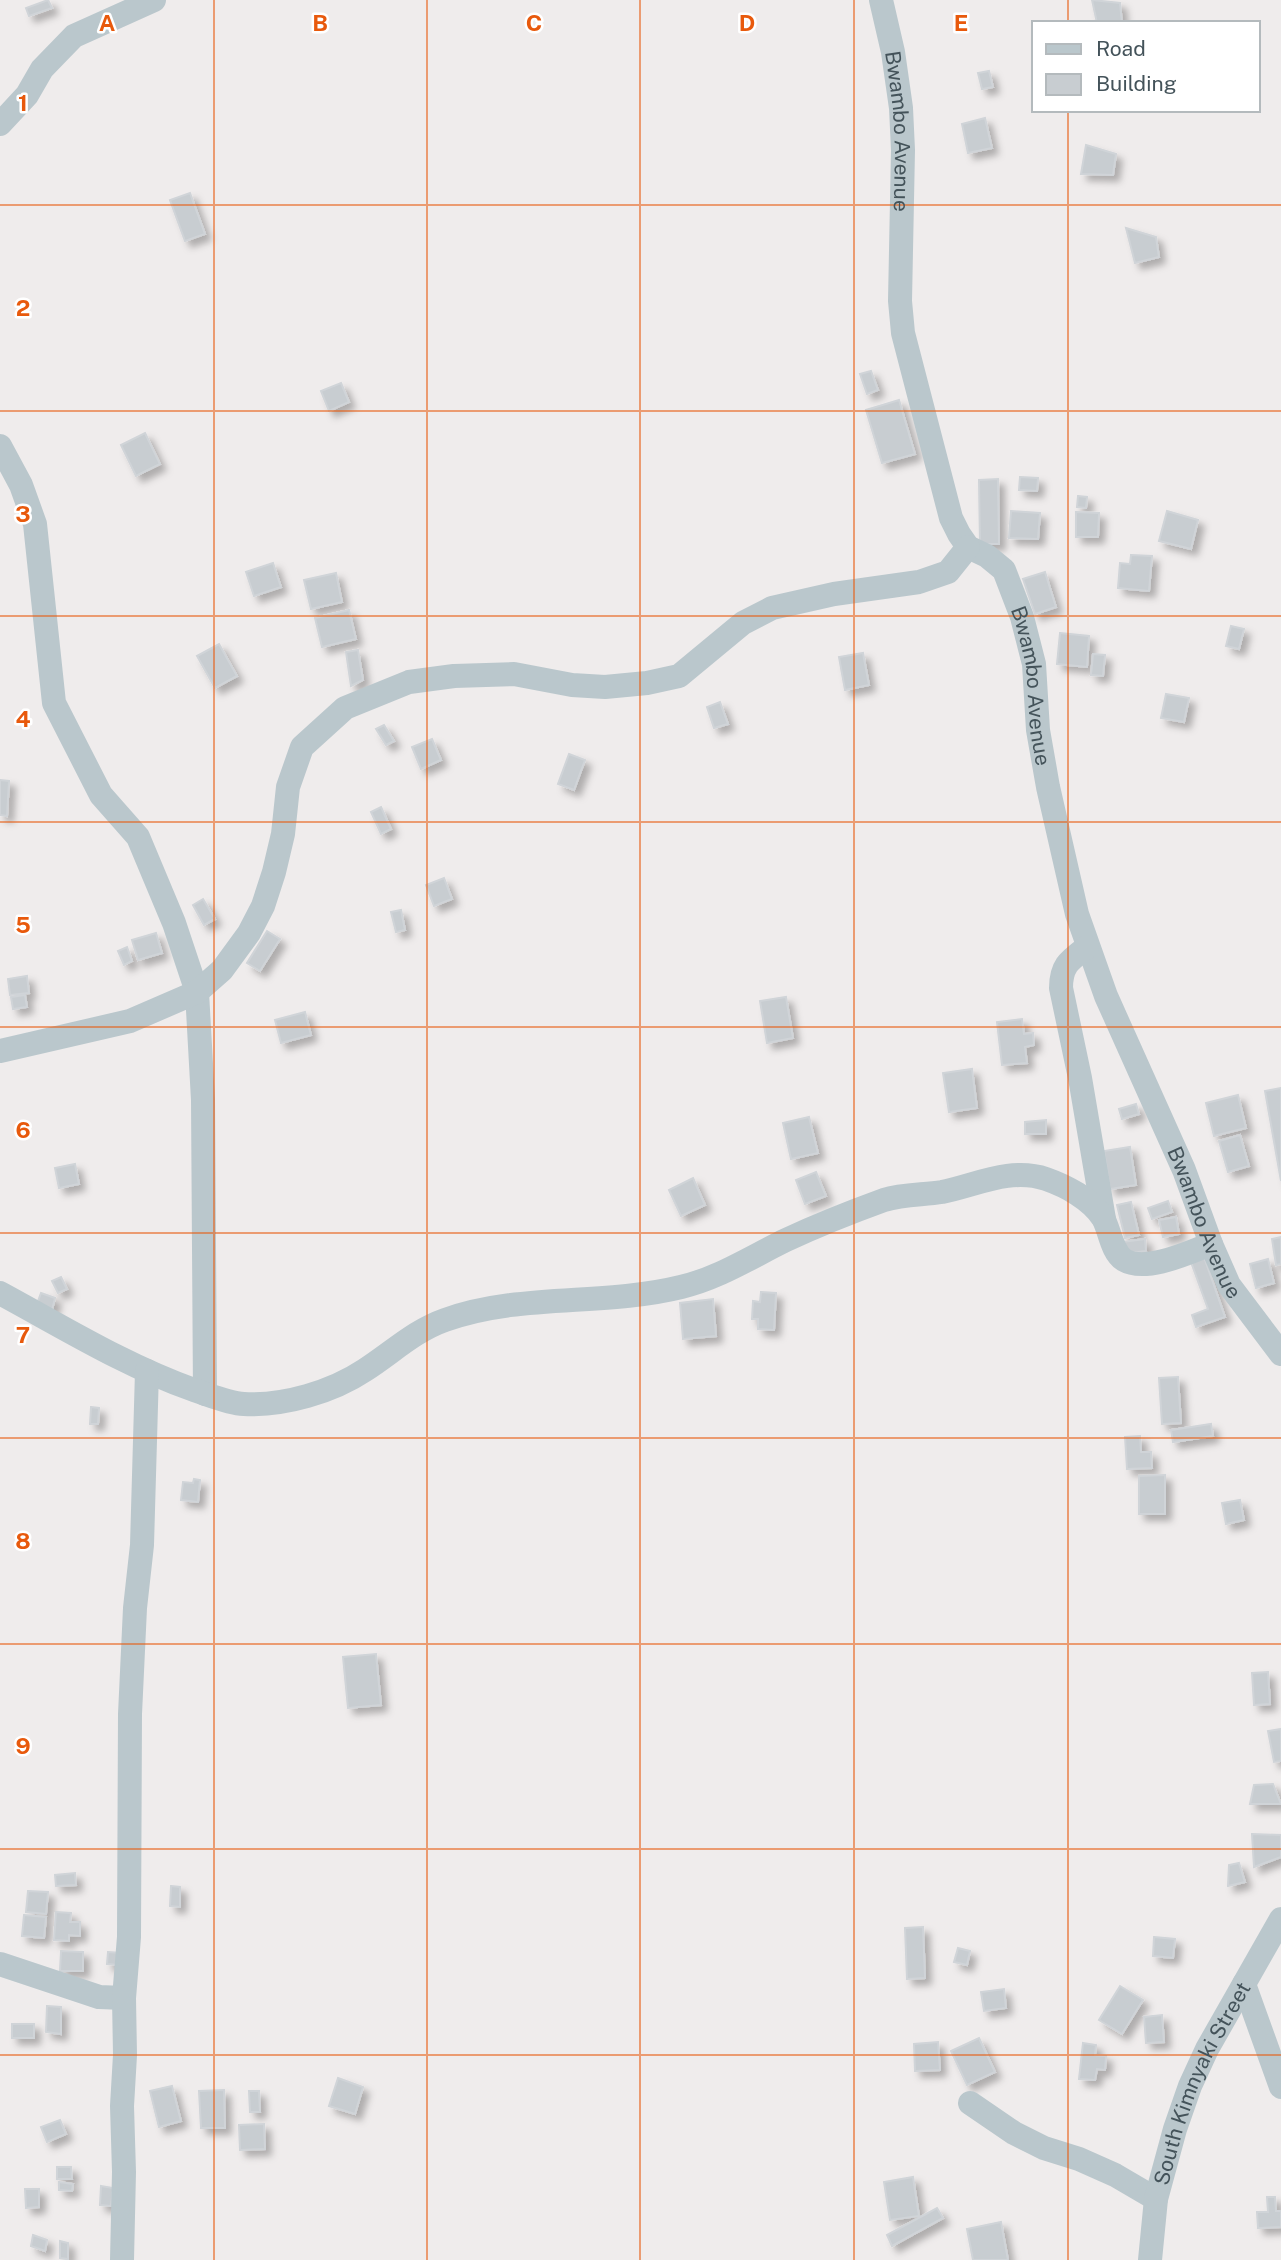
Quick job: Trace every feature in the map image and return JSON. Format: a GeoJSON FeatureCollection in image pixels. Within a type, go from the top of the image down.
{"type":"FeatureCollection","features":[{"type":"Feature","properties":{"kind":"street"},"geometry":{"type":"LineString","coordinates":[[0,124],[27,95],[43,69],[74,36],[155,0]]}},
{"type":"Feature","properties":{"kind":"street","name":"Bwambo Avenue"},"geometry":{"type":"LineString","coordinates":[[881,0],[893,52],[901,108],[903,150],[900,301],[903,333],[951,518],[968,547],[987,556],[1004,569],[1022,617],[1034,664],[1038,730],[1048,787],[1077,914],[1106,996],[1184,1170],[1211,1244],[1230,1285],[1281,1354]]}},
{"type":"Feature","properties":{"kind":"street"},"geometry":{"type":"LineString","coordinates":[[0,446],[21,485],[35,524],[54,703],[101,795],[138,837],[174,923],[197,992],[204,1100],[205,1394]]}},
{"type":"Feature","properties":{"kind":"street"},"geometry":{"type":"LineString","coordinates":[[0,1051],[130,1021],[197,992],[222,970],[249,933],[263,906],[280,846],[288,787],[302,747],[345,708],[409,682],[454,676],[514,674],[572,685],[605,687],[647,683],[679,676],[743,623],[772,608],[834,594],[919,582],[948,572],[968,547]]}},
{"type":"Feature","properties":{"kind":"street"},"geometry":{"type":"LineString","coordinates":[[1087,947],[1068,963],[1061,973],[1061,988],[1080,1078],[1104,1219],[1117,1252],[1125,1260],[1139,1264],[1175,1258],[1211,1244]]}},
{"type":"Feature","properties":{"kind":"street"},"geometry":{"type":"LineString","coordinates":[[0,1293],[147,1371],[205,1394],[242,1404],[267,1404],[292,1399],[350,1378],[422,1328],[446,1319],[492,1308],[643,1294],[694,1284],[719,1276],[785,1240],[840,1216],[897,1196],[940,1192],[1003,1176],[1024,1174],[1045,1178],[1069,1189],[1096,1209],[1104,1219]]}},
{"type":"Feature","properties":{"kind":"street"},"geometry":{"type":"LineString","coordinates":[[122,2260],[124,1998],[129,1937],[130,1714],[135,1608],[142,1545],[147,1371]]}},
{"type":"Feature","properties":{"kind":"street","name":"South Kimnyaki Street"},"geometry":{"type":"LineString","coordinates":[[1150,2260],[1156,2199],[1190,2086],[1281,1919]]}},
{"type":"Feature","properties":{"kind":"street"},"geometry":{"type":"LineString","coordinates":[[0,1964],[99,1997],[124,1998]]}},
{"type":"Feature","properties":{"kind":"street"},"geometry":{"type":"LineString","coordinates":[[1244,1984],[1281,2087]]}},
{"type":"Feature","properties":{"kind":"street"},"geometry":{"type":"LineString","coordinates":[[970,2103],[1014,2133],[1044,2148],[1079,2159],[1115,2175],[1156,2199]]}},
{"type":"Feature","properties":{"kind":"building"},"geometry":{"type":"Polygon","coordinates":[[[48,0],[52,8],[29,16],[26,8],[48,0]]]}},
{"type":"Feature","properties":{"kind":"building"},"geometry":{"type":"Polygon","coordinates":[[[1092,0],[1120,3],[1122,21],[1097,21],[1092,0]]]}},
{"type":"Feature","properties":{"kind":"building"},"geometry":{"type":"Polygon","coordinates":[[[989,71],[993,87],[982,89],[978,73],[989,71]]]}},
{"type":"Feature","properties":{"kind":"building"},"geometry":{"type":"Polygon","coordinates":[[[985,118],[992,148],[968,153],[962,124],[985,118]]]}},
{"type":"Feature","properties":{"kind":"building"},"geometry":{"type":"Polygon","coordinates":[[[1086,145],[1116,154],[1113,175],[1081,174],[1086,145]]]}},
{"type":"Feature","properties":{"kind":"building"},"geometry":{"type":"Polygon","coordinates":[[[190,193],[205,234],[185,241],[170,200],[190,193]]]}},
{"type":"Feature","properties":{"kind":"building"},"geometry":{"type":"Polygon","coordinates":[[[1126,228],[1156,237],[1159,257],[1135,263],[1126,228]]]}},
{"type":"Feature","properties":{"kind":"building"},"geometry":{"type":"Polygon","coordinates":[[[871,371],[878,390],[867,394],[860,374],[871,371]]]}},
{"type":"Feature","properties":{"kind":"building"},"geometry":{"type":"Polygon","coordinates":[[[341,383],[349,402],[329,411],[321,391],[341,383]]]}},
{"type":"Feature","properties":{"kind":"building"},"geometry":{"type":"Polygon","coordinates":[[[899,400],[915,454],[882,463],[866,410],[899,400]]]}},
{"type":"Feature","properties":{"kind":"building"},"geometry":{"type":"Polygon","coordinates":[[[145,433],[160,464],[136,476],[121,445],[145,433]]]}},
{"type":"Feature","properties":{"kind":"building"},"geometry":{"type":"Polygon","coordinates":[[[1020,477],[1038,478],[1037,491],[1019,490],[1020,477]]]}},
{"type":"Feature","properties":{"kind":"building"},"geometry":{"type":"Polygon","coordinates":[[[998,479],[999,544],[980,544],[979,480],[998,479]]]}},
{"type":"Feature","properties":{"kind":"building"},"geometry":{"type":"Polygon","coordinates":[[[1078,496],[1087,497],[1086,508],[1077,507],[1078,496]]]}},
{"type":"Feature","properties":{"kind":"building"},"geometry":{"type":"Polygon","coordinates":[[[1011,511],[1040,513],[1038,539],[1009,538],[1011,511]]]}},
{"type":"Feature","properties":{"kind":"building"},"geometry":{"type":"Polygon","coordinates":[[[1167,511],[1198,520],[1191,549],[1159,541],[1167,511]]]}},
{"type":"Feature","properties":{"kind":"building"},"geometry":{"type":"Polygon","coordinates":[[[1076,512],[1099,513],[1098,537],[1076,537],[1076,512]]]}},
{"type":"Feature","properties":{"kind":"building"},"geometry":{"type":"Polygon","coordinates":[[[1131,555],[1152,556],[1149,591],[1118,588],[1120,563],[1130,564],[1131,555]]]}},
{"type":"Feature","properties":{"kind":"building"},"geometry":{"type":"Polygon","coordinates":[[[273,563],[281,587],[254,596],[246,572],[273,563]]]}},
{"type":"Feature","properties":{"kind":"building"},"geometry":{"type":"Polygon","coordinates":[[[1045,572],[1056,607],[1035,614],[1023,579],[1045,572]]]}},
{"type":"Feature","properties":{"kind":"building"},"geometry":{"type":"Polygon","coordinates":[[[336,573],[342,602],[311,609],[304,580],[336,573]]]}},
{"type":"Feature","properties":{"kind":"building"},"geometry":{"type":"Polygon","coordinates":[[[349,610],[356,639],[322,647],[315,618],[349,610]]]}},
{"type":"Feature","properties":{"kind":"building"},"geometry":{"type":"Polygon","coordinates":[[[1231,626],[1244,629],[1239,649],[1226,646],[1231,626]]]}},
{"type":"Feature","properties":{"kind":"building"},"geometry":{"type":"Polygon","coordinates":[[[1060,633],[1089,636],[1087,667],[1057,664],[1060,633]]]}},
{"type":"Feature","properties":{"kind":"building"},"geometry":{"type":"Polygon","coordinates":[[[219,644],[237,676],[215,688],[197,656],[219,644]]]}},
{"type":"Feature","properties":{"kind":"building"},"geometry":{"type":"Polygon","coordinates":[[[358,650],[363,680],[351,686],[346,652],[358,650]]]}},
{"type":"Feature","properties":{"kind":"building"},"geometry":{"type":"Polygon","coordinates":[[[863,653],[869,685],[845,690],[839,657],[863,653]]]}},
{"type":"Feature","properties":{"kind":"building"},"geometry":{"type":"Polygon","coordinates":[[[1093,654],[1105,655],[1103,676],[1091,675],[1093,654]]]}},
{"type":"Feature","properties":{"kind":"building"},"geometry":{"type":"Polygon","coordinates":[[[1166,694],[1189,698],[1184,722],[1161,718],[1166,694]]]}},
{"type":"Feature","properties":{"kind":"building"},"geometry":{"type":"Polygon","coordinates":[[[720,702],[728,724],[714,728],[707,707],[720,702]]]}},
{"type":"Feature","properties":{"kind":"building"},"geometry":{"type":"Polygon","coordinates":[[[384,725],[394,741],[386,745],[376,729],[384,725]]]}},
{"type":"Feature","properties":{"kind":"building"},"geometry":{"type":"Polygon","coordinates":[[[432,739],[441,760],[421,769],[412,747],[432,739]]]}},
{"type":"Feature","properties":{"kind":"building"},"geometry":{"type":"Polygon","coordinates":[[[569,754],[585,760],[574,790],[558,784],[569,754]]]}},
{"type":"Feature","properties":{"kind":"building"},"geometry":{"type":"Polygon","coordinates":[[[0,780],[9,781],[7,816],[0,815],[0,780]]]}},
{"type":"Feature","properties":{"kind":"building"},"geometry":{"type":"Polygon","coordinates":[[[381,807],[391,829],[381,834],[371,812],[381,807]]]}},
{"type":"Feature","properties":{"kind":"building"},"geometry":{"type":"Polygon","coordinates":[[[444,878],[452,899],[434,906],[426,885],[444,878]]]}},
{"type":"Feature","properties":{"kind":"building"},"geometry":{"type":"Polygon","coordinates":[[[203,899],[215,919],[204,925],[193,905],[203,899]]]}},
{"type":"Feature","properties":{"kind":"building"},"geometry":{"type":"Polygon","coordinates":[[[401,910],[405,930],[396,932],[391,912],[401,910]]]}},
{"type":"Feature","properties":{"kind":"building"},"geometry":{"type":"Polygon","coordinates":[[[267,931],[280,939],[260,971],[247,963],[267,931]]]}},
{"type":"Feature","properties":{"kind":"building"},"geometry":{"type":"Polygon","coordinates":[[[156,933],[162,953],[138,960],[132,940],[156,933]]]}},
{"type":"Feature","properties":{"kind":"building"},"geometry":{"type":"Polygon","coordinates":[[[127,947],[132,961],[124,965],[118,951],[127,947]]]}},
{"type":"Feature","properties":{"kind":"building"},"geometry":{"type":"Polygon","coordinates":[[[27,976],[29,993],[10,995],[8,979],[27,976]]]}},
{"type":"Feature","properties":{"kind":"building"},"geometry":{"type":"Polygon","coordinates":[[[25,995],[27,1007],[13,1009],[11,997],[25,995]]]}},
{"type":"Feature","properties":{"kind":"building"},"geometry":{"type":"Polygon","coordinates":[[[786,997],[793,1038],[767,1043],[760,1001],[786,997]]]}},
{"type":"Feature","properties":{"kind":"building"},"geometry":{"type":"Polygon","coordinates":[[[305,1012],[311,1035],[281,1043],[275,1020],[305,1012]]]}},
{"type":"Feature","properties":{"kind":"building"},"geometry":{"type":"Polygon","coordinates":[[[1022,1019],[1024,1034],[1033,1033],[1034,1045],[1025,1047],[1027,1063],[1002,1065],[997,1022],[1022,1019]]]}},
{"type":"Feature","properties":{"kind":"building"},"geometry":{"type":"Polygon","coordinates":[[[972,1069],[977,1108],[949,1112],[943,1073],[972,1069]]]}},
{"type":"Feature","properties":{"kind":"building"},"geometry":{"type":"Polygon","coordinates":[[[1281,1088],[1281,1181],[1265,1091],[1281,1088]]]}},
{"type":"Feature","properties":{"kind":"building"},"geometry":{"type":"Polygon","coordinates":[[[1238,1095],[1246,1128],[1214,1136],[1206,1103],[1238,1095]]]}},
{"type":"Feature","properties":{"kind":"building"},"geometry":{"type":"Polygon","coordinates":[[[1136,1104],[1139,1114],[1122,1119],[1119,1109],[1136,1104]]]}},
{"type":"Feature","properties":{"kind":"building"},"geometry":{"type":"Polygon","coordinates":[[[809,1117],[818,1153],[791,1159],[783,1123],[809,1117]]]}},
{"type":"Feature","properties":{"kind":"building"},"geometry":{"type":"Polygon","coordinates":[[[1046,1120],[1046,1134],[1025,1134],[1025,1122],[1046,1120]]]}},
{"type":"Feature","properties":{"kind":"building"},"geometry":{"type":"Polygon","coordinates":[[[1240,1135],[1249,1166],[1228,1172],[1219,1141],[1240,1135]]]}},
{"type":"Feature","properties":{"kind":"building"},"geometry":{"type":"Polygon","coordinates":[[[1130,1147],[1136,1185],[1110,1189],[1104,1151],[1130,1147]]]}},
{"type":"Feature","properties":{"kind":"building"},"geometry":{"type":"Polygon","coordinates":[[[75,1164],[79,1184],[59,1188],[55,1168],[75,1164]]]}},
{"type":"Feature","properties":{"kind":"building"},"geometry":{"type":"Polygon","coordinates":[[[816,1172],[826,1196],[805,1204],[796,1180],[816,1172]]]}},
{"type":"Feature","properties":{"kind":"building"},"geometry":{"type":"Polygon","coordinates":[[[693,1178],[705,1205],[681,1216],[669,1190],[693,1178]]]}},
{"type":"Feature","properties":{"kind":"building"},"geometry":{"type":"Polygon","coordinates":[[[1168,1201],[1172,1212],[1152,1219],[1148,1208],[1168,1201]]]}},
{"type":"Feature","properties":{"kind":"building"},"geometry":{"type":"Polygon","coordinates":[[[1131,1202],[1139,1235],[1125,1238],[1117,1205],[1131,1202]]]}},
{"type":"Feature","properties":{"kind":"building"},"geometry":{"type":"Polygon","coordinates":[[[1176,1217],[1179,1234],[1163,1237],[1159,1220],[1176,1217]]]}},
{"type":"Feature","properties":{"kind":"building"},"geometry":{"type":"Polygon","coordinates":[[[1281,1237],[1281,1264],[1276,1265],[1272,1239],[1281,1237]]]}},
{"type":"Feature","properties":{"kind":"building"},"geometry":{"type":"Polygon","coordinates":[[[1145,1239],[1146,1251],[1123,1254],[1122,1242],[1145,1239]]]}},
{"type":"Feature","properties":{"kind":"building"},"geometry":{"type":"Polygon","coordinates":[[[1204,1257],[1225,1317],[1196,1327],[1192,1315],[1208,1309],[1191,1262],[1204,1257]]]}},
{"type":"Feature","properties":{"kind":"building"},"geometry":{"type":"Polygon","coordinates":[[[1268,1259],[1274,1283],[1256,1288],[1250,1264],[1268,1259]]]}},
{"type":"Feature","properties":{"kind":"building"},"geometry":{"type":"Polygon","coordinates":[[[61,1277],[67,1289],[58,1293],[52,1281],[61,1277]]]}},
{"type":"Feature","properties":{"kind":"building"},"geometry":{"type":"Polygon","coordinates":[[[761,1292],[776,1293],[774,1330],[758,1329],[758,1319],[752,1319],[753,1301],[760,1302],[761,1292]]]}},
{"type":"Feature","properties":{"kind":"building"},"geometry":{"type":"Polygon","coordinates":[[[41,1293],[55,1298],[52,1310],[37,1304],[41,1293]]]}},
{"type":"Feature","properties":{"kind":"building"},"geometry":{"type":"Polygon","coordinates":[[[713,1299],[716,1336],[683,1339],[680,1303],[713,1299]]]}},
{"type":"Feature","properties":{"kind":"building"},"geometry":{"type":"Polygon","coordinates":[[[1178,1377],[1181,1423],[1162,1424],[1159,1378],[1178,1377]]]}},
{"type":"Feature","properties":{"kind":"building"},"geometry":{"type":"Polygon","coordinates":[[[91,1407],[99,1408],[98,1424],[90,1424],[91,1407]]]}},
{"type":"Feature","properties":{"kind":"building"},"geometry":{"type":"Polygon","coordinates":[[[1211,1424],[1213,1436],[1173,1442],[1171,1430],[1211,1424]]]}},
{"type":"Feature","properties":{"kind":"building"},"geometry":{"type":"Polygon","coordinates":[[[1140,1436],[1141,1452],[1151,1452],[1152,1468],[1127,1469],[1125,1437],[1140,1436]]]}},
{"type":"Feature","properties":{"kind":"building"},"geometry":{"type":"Polygon","coordinates":[[[1165,1475],[1165,1514],[1139,1514],[1139,1476],[1165,1475]]]}},
{"type":"Feature","properties":{"kind":"building"},"geometry":{"type":"Polygon","coordinates":[[[194,1479],[200,1480],[198,1502],[181,1500],[183,1482],[193,1483],[194,1479]]]}},
{"type":"Feature","properties":{"kind":"building"},"geometry":{"type":"Polygon","coordinates":[[[1240,1500],[1244,1520],[1226,1524],[1222,1503],[1240,1500]]]}},
{"type":"Feature","properties":{"kind":"building"},"geometry":{"type":"Polygon","coordinates":[[[376,1654],[381,1705],[348,1708],[343,1657],[376,1654]]]}},
{"type":"Feature","properties":{"kind":"building"},"geometry":{"type":"Polygon","coordinates":[[[1268,1672],[1270,1704],[1254,1705],[1252,1673],[1268,1672]]]}},
{"type":"Feature","properties":{"kind":"building"},"geometry":{"type":"Polygon","coordinates":[[[1281,1729],[1281,1761],[1274,1762],[1268,1731],[1281,1729]]]}},
{"type":"Feature","properties":{"kind":"building"},"geometry":{"type":"Polygon","coordinates":[[[1273,1784],[1281,1804],[1250,1804],[1254,1785],[1273,1784]]]}},
{"type":"Feature","properties":{"kind":"building"},"geometry":{"type":"Polygon","coordinates":[[[1252,1834],[1281,1835],[1281,1857],[1254,1867],[1252,1834]]]}},
{"type":"Feature","properties":{"kind":"building"},"geometry":{"type":"Polygon","coordinates":[[[1239,1863],[1245,1882],[1228,1886],[1229,1865],[1239,1863]]]}},
{"type":"Feature","properties":{"kind":"building"},"geometry":{"type":"Polygon","coordinates":[[[75,1873],[76,1885],[56,1886],[55,1875],[75,1873]]]}},
{"type":"Feature","properties":{"kind":"building"},"geometry":{"type":"Polygon","coordinates":[[[171,1886],[180,1887],[180,1907],[170,1906],[171,1886]]]}},
{"type":"Feature","properties":{"kind":"building"},"geometry":{"type":"Polygon","coordinates":[[[28,1891],[48,1892],[46,1914],[26,1912],[28,1891]]]}},
{"type":"Feature","properties":{"kind":"building"},"geometry":{"type":"Polygon","coordinates":[[[56,1912],[71,1913],[70,1922],[80,1922],[80,1936],[69,1935],[69,1941],[54,1940],[56,1912]]]}},
{"type":"Feature","properties":{"kind":"building"},"geometry":{"type":"Polygon","coordinates":[[[24,1915],[46,1917],[44,1938],[22,1936],[24,1915]]]}},
{"type":"Feature","properties":{"kind":"building"},"geometry":{"type":"Polygon","coordinates":[[[923,1927],[925,1978],[907,1979],[905,1928],[923,1927]]]}},
{"type":"Feature","properties":{"kind":"building"},"geometry":{"type":"Polygon","coordinates":[[[1154,1937],[1175,1939],[1173,1958],[1153,1956],[1154,1937]]]}},
{"type":"Feature","properties":{"kind":"building"},"geometry":{"type":"Polygon","coordinates":[[[958,1948],[970,1951],[967,1965],[954,1962],[958,1948]]]}},
{"type":"Feature","properties":{"kind":"building"},"geometry":{"type":"Polygon","coordinates":[[[61,1951],[83,1952],[83,1971],[60,1971],[61,1951]]]}},
{"type":"Feature","properties":{"kind":"building"},"geometry":{"type":"Polygon","coordinates":[[[108,1952],[121,1953],[120,1965],[107,1964],[108,1952]]]}},
{"type":"Feature","properties":{"kind":"building"},"geometry":{"type":"Polygon","coordinates":[[[1120,1986],[1143,2000],[1122,2034],[1099,2020],[1120,1986]]]}},
{"type":"Feature","properties":{"kind":"building"},"geometry":{"type":"Polygon","coordinates":[[[1004,1989],[1006,2008],[984,2011],[981,1992],[1004,1989]]]}},
{"type":"Feature","properties":{"kind":"building"},"geometry":{"type":"Polygon","coordinates":[[[47,2006],[61,2007],[61,2034],[46,2032],[47,2006]]]}},
{"type":"Feature","properties":{"kind":"building"},"geometry":{"type":"Polygon","coordinates":[[[1162,2015],[1164,2042],[1146,2043],[1144,2017],[1162,2015]]]}},
{"type":"Feature","properties":{"kind":"building"},"geometry":{"type":"Polygon","coordinates":[[[12,2024],[34,2024],[34,2038],[12,2038],[12,2024]]]}},
{"type":"Feature","properties":{"kind":"building"},"geometry":{"type":"Polygon","coordinates":[[[979,2038],[995,2072],[967,2085],[951,2051],[979,2038]]]}},
{"type":"Feature","properties":{"kind":"building"},"geometry":{"type":"Polygon","coordinates":[[[938,2042],[940,2070],[915,2071],[914,2044],[938,2042]]]}},
{"type":"Feature","properties":{"kind":"building"},"geometry":{"type":"Polygon","coordinates":[[[1083,2043],[1096,2045],[1095,2055],[1106,2056],[1105,2070],[1097,2069],[1095,2080],[1079,2079],[1083,2043]]]}},
{"type":"Feature","properties":{"kind":"building"},"geometry":{"type":"Polygon","coordinates":[[[338,2078],[363,2087],[355,2114],[329,2106],[338,2078]]]}},
{"type":"Feature","properties":{"kind":"building"},"geometry":{"type":"Polygon","coordinates":[[[172,2086],[181,2121],[159,2127],[150,2091],[172,2086]]]}},
{"type":"Feature","properties":{"kind":"building"},"geometry":{"type":"Polygon","coordinates":[[[224,2090],[225,2128],[201,2128],[199,2091],[224,2090]]]}},
{"type":"Feature","properties":{"kind":"building"},"geometry":{"type":"Polygon","coordinates":[[[249,2091],[259,2091],[260,2112],[250,2112],[249,2091]]]}},
{"type":"Feature","properties":{"kind":"building"},"geometry":{"type":"Polygon","coordinates":[[[60,2120],[66,2134],[47,2142],[41,2127],[60,2120]]]}},
{"type":"Feature","properties":{"kind":"building"},"geometry":{"type":"Polygon","coordinates":[[[264,2124],[265,2149],[240,2150],[239,2125],[264,2124]]]}},
{"type":"Feature","properties":{"kind":"building"},"geometry":{"type":"Polygon","coordinates":[[[57,2167],[71,2167],[72,2179],[57,2179],[57,2167]]]}},
{"type":"Feature","properties":{"kind":"building"},"geometry":{"type":"Polygon","coordinates":[[[913,2177],[919,2216],[890,2220],[884,2182],[913,2177]]]}},
{"type":"Feature","properties":{"kind":"building"},"geometry":{"type":"Polygon","coordinates":[[[59,2182],[73,2184],[72,2191],[59,2190],[59,2182]]]}},
{"type":"Feature","properties":{"kind":"building"},"geometry":{"type":"Polygon","coordinates":[[[101,2186],[113,2188],[111,2206],[100,2205],[101,2186]]]}},
{"type":"Feature","properties":{"kind":"building"},"geometry":{"type":"Polygon","coordinates":[[[25,2189],[39,2189],[39,2207],[26,2208],[25,2189]]]}},
{"type":"Feature","properties":{"kind":"building"},"geometry":{"type":"Polygon","coordinates":[[[1267,2197],[1275,2197],[1276,2211],[1281,2211],[1281,2227],[1258,2228],[1257,2212],[1268,2212],[1267,2197]]]}},
{"type":"Feature","properties":{"kind":"building"},"geometry":{"type":"Polygon","coordinates":[[[937,2208],[943,2218],[892,2246],[887,2235],[937,2208]]]}},
{"type":"Feature","properties":{"kind":"building"},"geometry":{"type":"Polygon","coordinates":[[[1001,2222],[1008,2260],[973,2260],[967,2229],[1001,2222]]]}},
{"type":"Feature","properties":{"kind":"building"},"geometry":{"type":"Polygon","coordinates":[[[33,2235],[47,2240],[45,2251],[31,2246],[33,2235]]]}},
{"type":"Feature","properties":{"kind":"building"},"geometry":{"type":"Polygon","coordinates":[[[60,2241],[68,2243],[68,2259],[60,2258],[60,2241]]]}}]}
